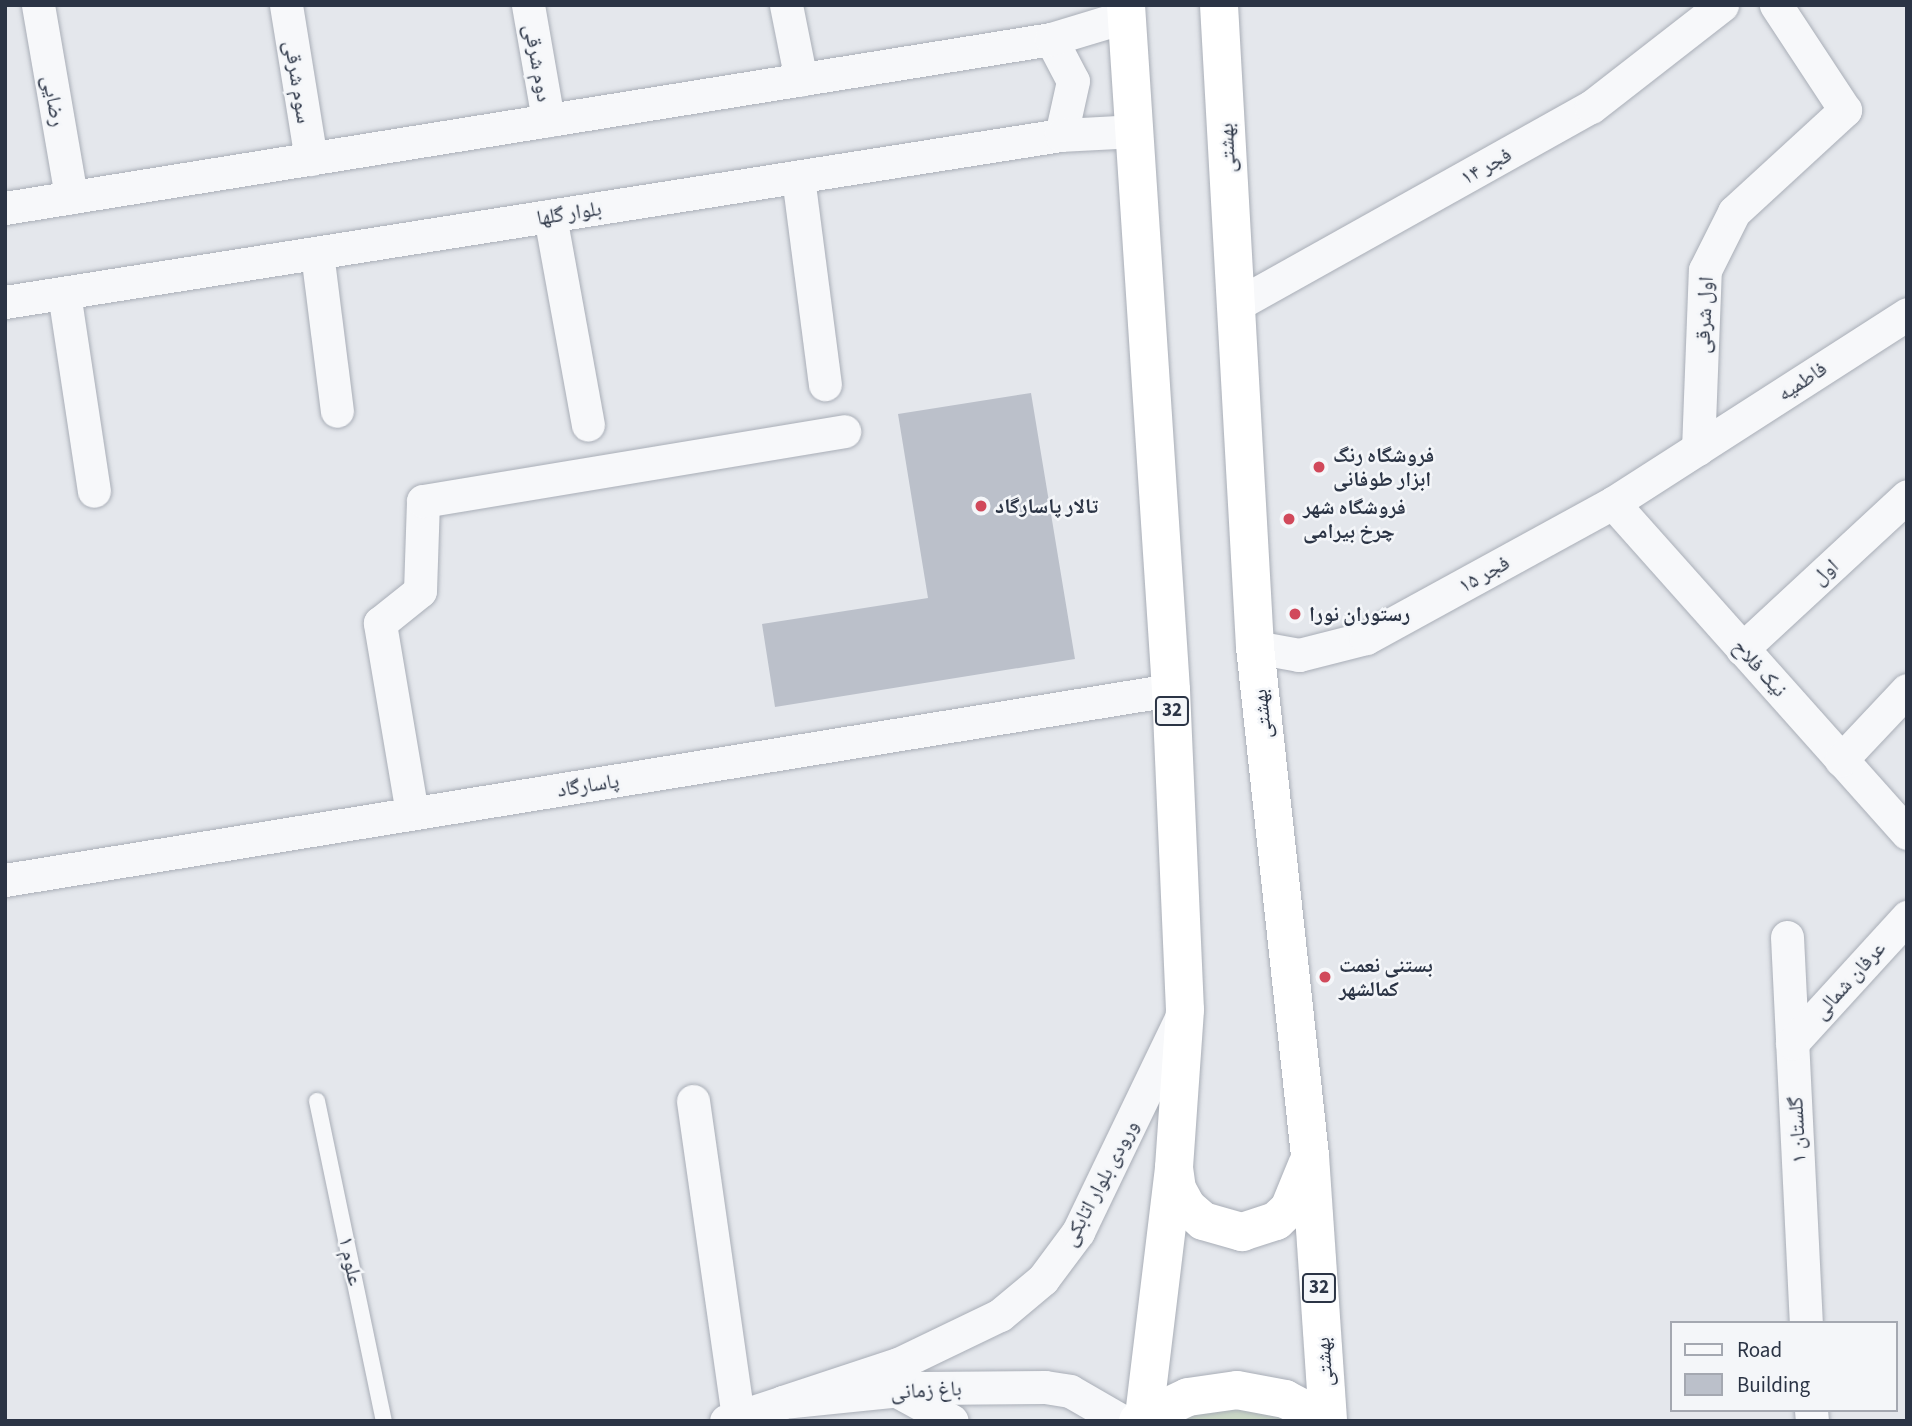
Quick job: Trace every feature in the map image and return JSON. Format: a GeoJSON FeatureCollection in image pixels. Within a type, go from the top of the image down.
{"type":"FeatureCollection","features":[{"type":"Feature","properties":{"kind":"highway","name":"بهشتی"},"geometry":{"type":"LineString","coordinates":[[1219,5],[1255,647],[1310,1156],[1328,1421]]}},
{"type":"Feature","properties":{"kind":"highway","name":"32"},"geometry":{"type":"LineString","coordinates":[[1127,10],[1171,690],[1185,1010],[1174,1168],[1135,1419]]}},
{"type":"Feature","properties":{"kind":"highway"},"geometry":{"type":"LineString","coordinates":[[1174,1168],[1177,1189],[1195,1214],[1222,1230],[1242,1232],[1276,1221],[1289,1209],[1310,1156]]}},
{"type":"Feature","properties":{"kind":"highway","name":"32"},"geometry":{"type":"LineString","coordinates":[[1135,1419],[1188,1396],[1237,1390],[1285,1399],[1328,1421]]}},
{"type":"Feature","properties":{"kind":"street","name":"رضایی"},"geometry":{"type":"LineString","coordinates":[[37,5],[71,197]]}},
{"type":"Feature","properties":{"kind":"street","name":"سوم شرقی"},"geometry":{"type":"LineString","coordinates":[[286,5],[311,159]]}},
{"type":"Feature","properties":{"kind":"street","name":"دوم شرقی"},"geometry":{"type":"LineString","coordinates":[[528,5],[548,120]]}},
{"type":"Feature","properties":{"kind":"street"},"geometry":{"type":"LineString","coordinates":[[786,5],[801,79]]}},
{"type":"Feature","properties":{"kind":"street","name":"فجر ۱۴"},"geometry":{"type":"LineString","coordinates":[[1236,305],[1591,107],[1722,5]]}},
{"type":"Feature","properties":{"kind":"street","name":"اول شرقی"},"geometry":{"type":"LineString","coordinates":[[1698,449],[1705,270],[1734,212],[1844,110],[1776,5]]}},
{"type":"Feature","properties":{"kind":"street"},"geometry":{"type":"LineString","coordinates":[[5,208],[1051,39],[1127,10]]}},
{"type":"Feature","properties":{"kind":"street"},"geometry":{"type":"LineString","coordinates":[[1051,39],[1073,81],[1061,135]]}},
{"type":"Feature","properties":{"kind":"street","name":"بلوار گلها"},"geometry":{"type":"LineString","coordinates":[[5,302],[1061,135],[1134,131]]}},
{"type":"Feature","properties":{"kind":"street"},"geometry":{"type":"LineString","coordinates":[[798,177],[825,384]]}},
{"type":"Feature","properties":{"kind":"street"},"geometry":{"type":"LineString","coordinates":[[550,216],[588,425]]}},
{"type":"Feature","properties":{"kind":"street"},"geometry":{"type":"LineString","coordinates":[[317,253],[337,411]]}},
{"type":"Feature","properties":{"kind":"street"},"geometry":{"type":"LineString","coordinates":[[64,293],[94,491]]}},
{"type":"Feature","properties":{"kind":"street","name":"فاطمیه"},"geometry":{"type":"LineString","coordinates":[[1698,449],[1907,314]]}},
{"type":"Feature","properties":{"kind":"street"},"geometry":{"type":"LineString","coordinates":[[412,813],[380,623],[420,591],[423,501],[844,431]]}},
{"type":"Feature","properties":{"kind":"street","name":"فجر ۱۵"},"geometry":{"type":"LineString","coordinates":[[1255,647],[1299,655],[1366,638],[1613,503],[1698,449]]}},
{"type":"Feature","properties":{"kind":"street","name":"اول"},"geometry":{"type":"LineString","coordinates":[[1742,649],[1907,496]]}},
{"type":"Feature","properties":{"kind":"street","name":"نیک فلاح"},"geometry":{"type":"LineString","coordinates":[[1613,503],[1907,833]]}},
{"type":"Feature","properties":{"kind":"street","name":"پاسارگاد"},"geometry":{"type":"LineString","coordinates":[[5,880],[1171,690]]}},
{"type":"Feature","properties":{"kind":"street"},"geometry":{"type":"LineString","coordinates":[[1841,760],[1907,690]]}},
{"type":"Feature","properties":{"kind":"street","name":"عرفان شمالی"},"geometry":{"type":"LineString","coordinates":[[1792,1043],[1907,917]]}},
{"type":"Feature","properties":{"kind":"street","name":"گلستان ۱"},"geometry":{"type":"LineString","coordinates":[[1787,937],[1807,1321]]}},
{"type":"Feature","properties":{"kind":"street","name":"ورودی بلوار اتابکی"},"geometry":{"type":"LineString","coordinates":[[783,1402],[898,1364],[1000,1315],[1043,1279],[1078,1232],[1185,1010]]}},
{"type":"Feature","properties":{"kind":"street"},"geometry":{"type":"LineString","coordinates":[[693,1101],[732,1419]]}},
{"type":"Feature","properties":{"kind":"street","name":"باغ زمانی"},"geometry":{"type":"LineString","coordinates":[[732,1419],[783,1402],[895,1391],[1045,1387],[1070,1391],[1135,1419]]}},
{"type":"Feature","properties":{"kind":"street"},"geometry":{"type":"LineString","coordinates":[[895,1391],[952,1421]]}},
{"type":"Feature","properties":{"kind":"lane","name":"علوم ۱"},"geometry":{"type":"LineString","coordinates":[[317,1101],[384,1421]]}},
{"type":"Feature","properties":{"kind":"green space"},"geometry":{"type":"Polygon","coordinates":[[[1249,1406],[1298,1421],[1173,1421],[1201,1409],[1249,1406]]]}},
{"type":"Feature","properties":{"kind":"building","name":"تالار پاسارگاد"},"geometry":{"type":"Polygon","coordinates":[[[1031,393],[1075,659],[775,707],[762,624],[928,598],[898,414],[1031,393]]]}},
{"type":"Feature","properties":{"kind":"place","name":"فروشگاه رنگ ابزار طوفانی"},"geometry":{"type":"Point","coordinates":[1319,467]}},
{"type":"Feature","properties":{"kind":"place","name":"تالار پاسارگاد"},"geometry":{"type":"Point","coordinates":[981,506]}},
{"type":"Feature","properties":{"kind":"place","name":"فروشگاه شهر چرخ بیرامی"},"geometry":{"type":"Point","coordinates":[1289,519]}},
{"type":"Feature","properties":{"kind":"place","name":"رستوران نورا"},"geometry":{"type":"Point","coordinates":[1295,614]}},
{"type":"Feature","properties":{"kind":"place","name":"بستنی نعمت کمالشهر"},"geometry":{"type":"Point","coordinates":[1325,977]}}]}
